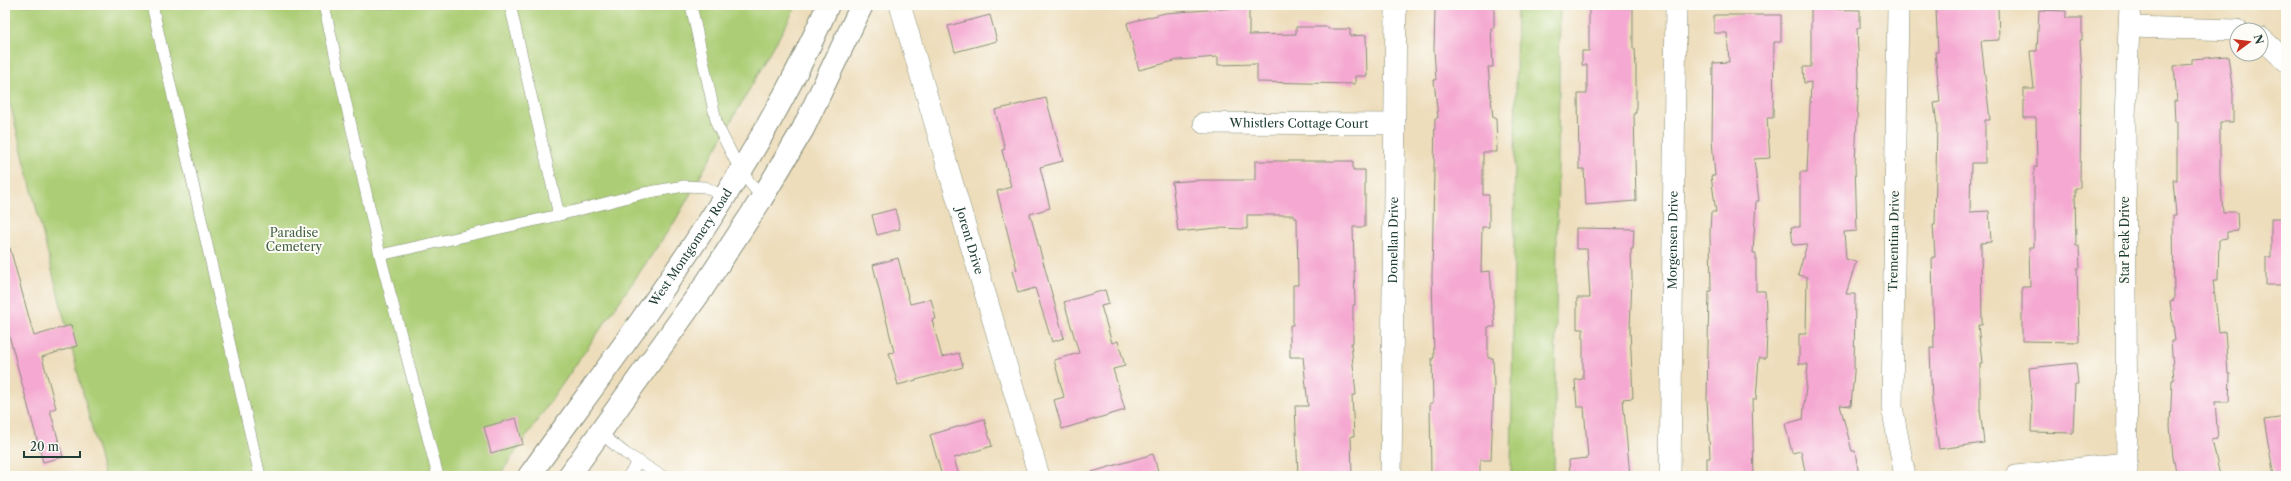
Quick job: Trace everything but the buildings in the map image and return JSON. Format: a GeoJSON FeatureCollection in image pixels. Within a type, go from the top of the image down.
{"type":"FeatureCollection","features":[{"type":"Feature","properties":{"kind":"main road","name":"West Montgomery Road"},"geometry":{"type":"LineString","coordinates":[[529,476],[676,272],[775,112],[814,39],[828,5]]}},
{"type":"Feature","properties":{"kind":"main road"},"geometry":{"type":"LineString","coordinates":[[569,476],[703,288],[762,198],[803,129],[862,5]]}},
{"type":"Feature","properties":{"kind":"street","name":"Jorent Drive"},"geometry":{"type":"LineString","coordinates":[[900,5],[1039,476]]}},
{"type":"Feature","properties":{"kind":"street","name":"Donellan Drive"},"geometry":{"type":"LineString","coordinates":[[1391,476],[1396,5]]}},
{"type":"Feature","properties":{"kind":"street","name":"Morgensen Drive"},"geometry":{"type":"LineString","coordinates":[[1670,476],[1676,5]]}},
{"type":"Feature","properties":{"kind":"street","name":"Trementina Drive"},"geometry":{"type":"LineString","coordinates":[[1898,5],[1892,407],[1905,476]]}},
{"type":"Feature","properties":{"kind":"street","name":"Star Peak Drive"},"geometry":{"type":"LineString","coordinates":[[2126,470],[2125,117],[2130,5]]}},
{"type":"Feature","properties":{"kind":"street"},"geometry":{"type":"LineString","coordinates":[[2130,27],[2229,30]]}},
{"type":"Feature","properties":{"kind":"street"},"geometry":{"type":"LineString","coordinates":[[2269,46],[2286,62]]}},
{"type":"Feature","properties":{"kind":"street","name":"Whistlers Cottage Court"},"geometry":{"type":"LineString","coordinates":[[1204,123],[1395,124]]}},
{"type":"Feature","properties":{"kind":"street"},"geometry":{"type":"LineString","coordinates":[[2016,476],[2126,470]]}},
{"type":"Feature","properties":{"kind":"lane"},"geometry":{"type":"LineString","coordinates":[[152,5],[260,476]]}},
{"type":"Feature","properties":{"kind":"lane"},"geometry":{"type":"LineString","coordinates":[[324,5],[380,256],[438,476]]}},
{"type":"Feature","properties":{"kind":"lane"},"geometry":{"type":"LineString","coordinates":[[510,5],[559,215]]}},
{"type":"Feature","properties":{"kind":"lane"},"geometry":{"type":"LineString","coordinates":[[691,5],[717,125],[740,170],[762,198]]}},
{"type":"Feature","properties":{"kind":"lane"},"geometry":{"type":"LineString","coordinates":[[380,256],[684,186],[705,187],[723,196]]}},
{"type":"Feature","properties":{"kind":"lane"},"geometry":{"type":"LineString","coordinates":[[600,433],[662,476]]}},
{"type":"Feature","properties":{"kind":"lane"},"geometry":{"type":"LineString","coordinates":[[628,476],[639,461]]}},
{"type":"Feature","properties":{"kind":"green space","name":"Paradise Cemetery"},"geometry":{"type":"Polygon","coordinates":[[[5,5],[797,5],[675,221],[499,476],[104,476],[5,84],[5,5]]]}},
{"type":"Feature","properties":{"kind":"green space"},"geometry":{"type":"Polygon","coordinates":[[[1517,5],[1560,5],[1554,476],[1511,476],[1517,5]]]}}]}
